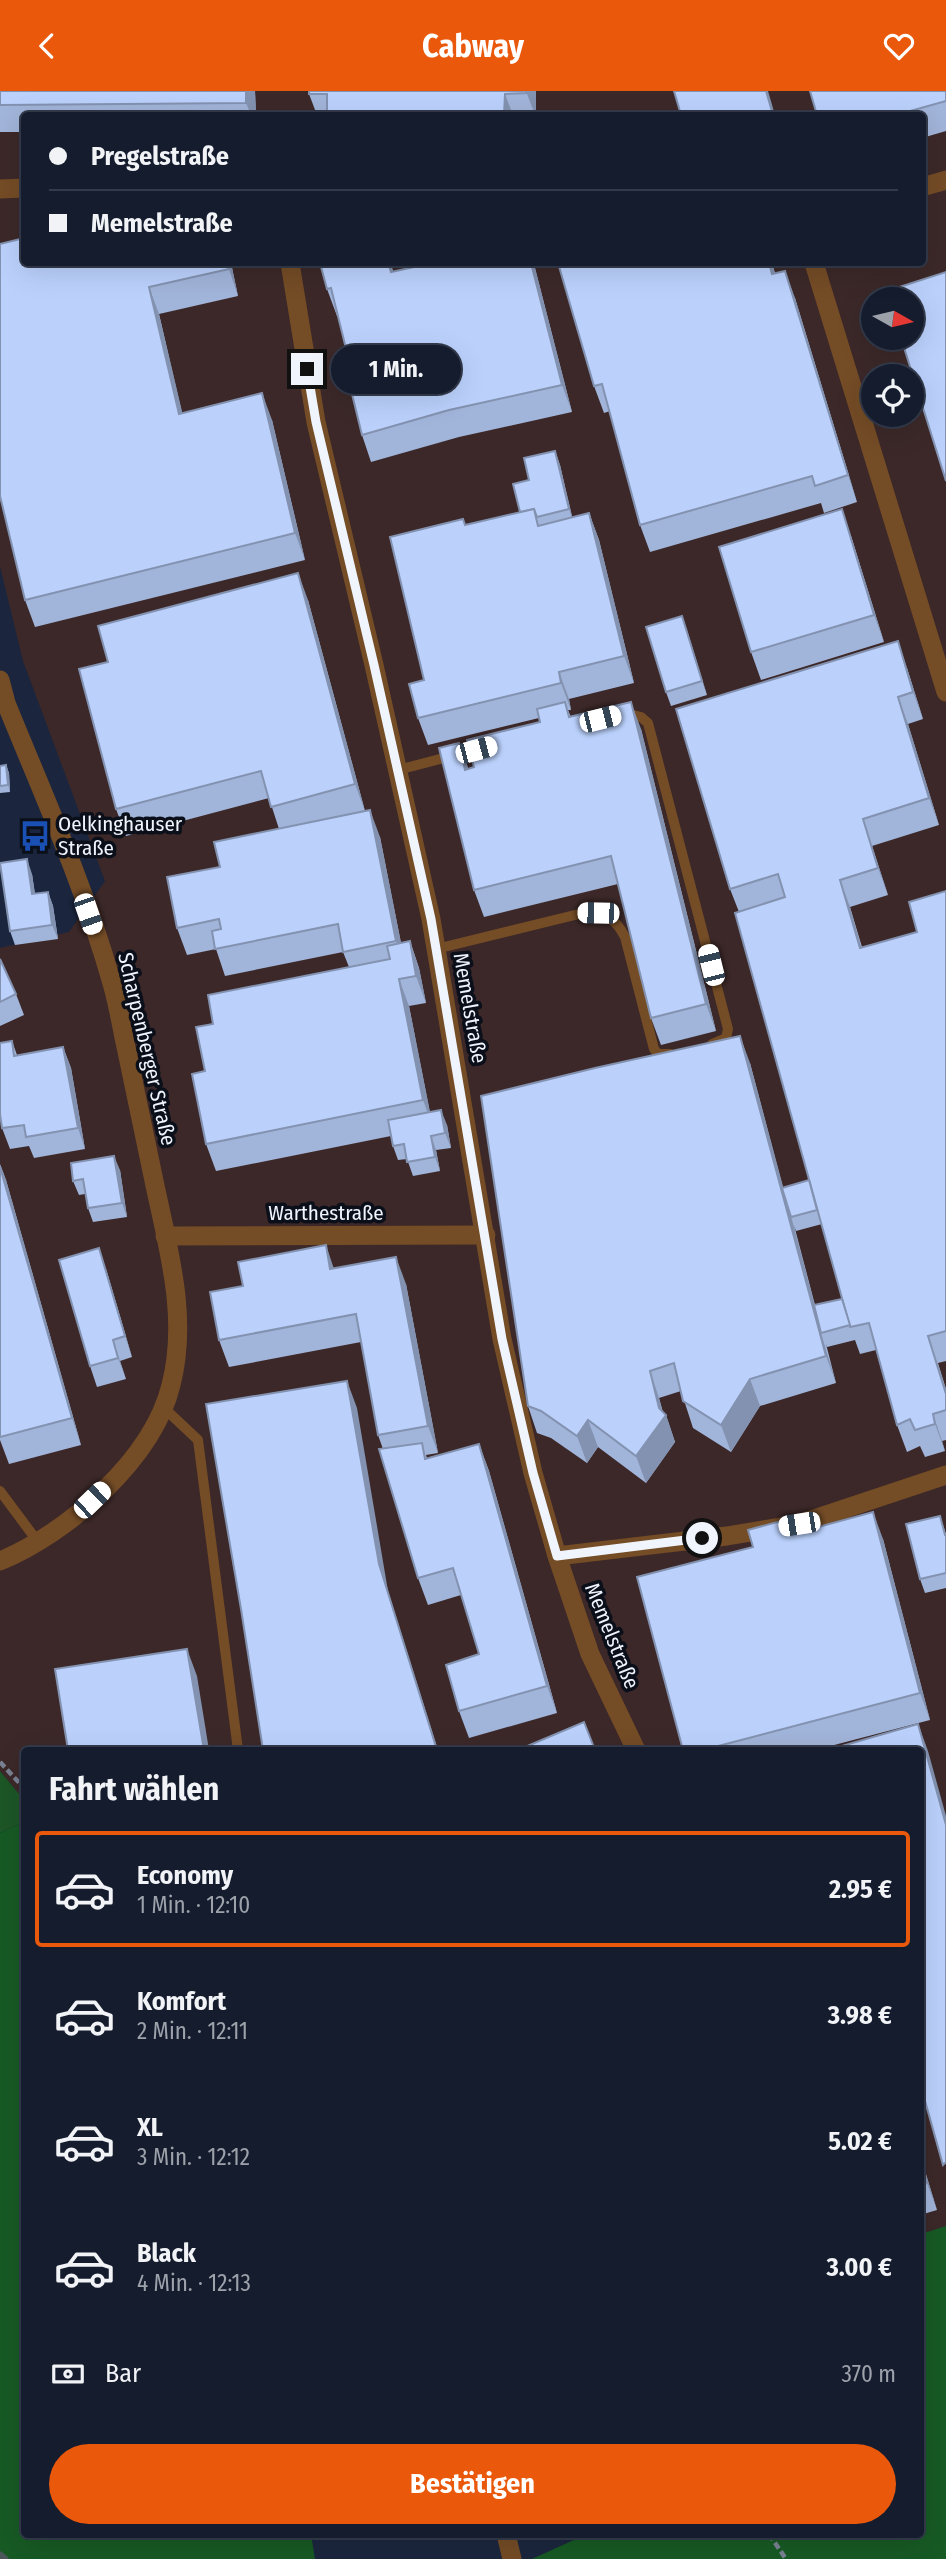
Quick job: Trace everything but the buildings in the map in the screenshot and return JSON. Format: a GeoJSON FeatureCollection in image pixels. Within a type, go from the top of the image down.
{"type":"FeatureCollection","features":[{"type":"Feature","properties":{"kind":"street"},"geometry":{"type":"LineString","coordinates":[[926,186],[946,180]]}},
{"type":"Feature","properties":{"kind":"street"},"geometry":{"type":"LineString","coordinates":[[0,189],[21,188]]}},
{"type":"Feature","properties":{"kind":"street","name":"Memelstraße"},"geometry":{"type":"LineString","coordinates":[[290,266],[316,422],[398,771],[436,949],[502,1339],[533,1473],[590,1654],[635,1747]]}},
{"type":"Feature","properties":{"kind":"street"},"geometry":{"type":"LineString","coordinates":[[815,266],[946,692]]}},
{"type":"Feature","properties":{"kind":"street","name":"Scharpenberger Straße"},"geometry":{"type":"LineString","coordinates":[[0,680],[6,703],[65,847],[111,981],[165,1236],[177,1299],[179,1338],[171,1387],[131,1463],[62,1528],[0,1561]]}},
{"type":"Feature","properties":{"kind":"street","name":"Warthestraße"},"geometry":{"type":"LineString","coordinates":[[165,1236],[486,1235]]}},
{"type":"Feature","properties":{"kind":"street"},"geometry":{"type":"LineString","coordinates":[[557,1556],[727,1536],[799,1524],[946,1475]]}},
{"type":"Feature","properties":{"kind":"street"},"geometry":{"type":"LineString","coordinates":[[507,2538],[512,2559]]}},
{"type":"Feature","properties":{"kind":"lane"},"geometry":{"type":"LineString","coordinates":[[612,716],[633,714],[648,723],[728,1029],[726,1038],[705,1046]]}},
{"type":"Feature","properties":{"kind":"lane"},"geometry":{"type":"LineString","coordinates":[[398,771],[489,747]]}},
{"type":"Feature","properties":{"kind":"lane"},"geometry":{"type":"LineString","coordinates":[[436,949],[583,913],[608,916],[615,921],[625,937],[654,1049],[665,1056],[678,1052]]}},
{"type":"Feature","properties":{"kind":"lane"},"geometry":{"type":"LineString","coordinates":[[162,1407],[198,1440],[238,1747]]}},
{"type":"Feature","properties":{"kind":"lane"},"geometry":{"type":"LineString","coordinates":[[0,1491],[39,1542]]}},
{"type":"Feature","properties":{"kind":"path"},"geometry":{"type":"LineString","coordinates":[[0,1762],[21,1785]]}},
{"type":"Feature","properties":{"kind":"path"},"geometry":{"type":"LineString","coordinates":[[772,2538],[786,2559]]}},
{"type":"Feature","properties":{"kind":"shaded area"},"geometry":{"type":"Polygon","coordinates":[[[0,91],[946,91],[946,2226],[924,2233],[924,1747],[21,1747],[21,1796],[0,1771],[0,948],[69,932],[105,881],[23,661],[0,566],[0,91]]]}},
{"type":"Feature","properties":{"kind":"green space"},"geometry":{"type":"Polygon","coordinates":[[[0,1771],[21,1796],[21,1823],[0,1833],[0,1771]]]}},
{"type":"Feature","properties":{"kind":"green space"},"geometry":{"type":"Polygon","coordinates":[[[21,1823],[21,2538],[312,2538],[315,2559],[0,2559],[0,1833],[21,1823]]]}},
{"type":"Feature","properties":{"kind":"green space"},"geometry":{"type":"Polygon","coordinates":[[[946,2226],[946,2559],[532,2559],[578,2538],[924,2538],[924,2233],[946,2226]]]}},
{"type":"Feature","properties":{"kind":"waterway"},"geometry":{"type":"LineString","coordinates":[[0,2555],[5,2559]]}},
{"type":"Feature","properties":{"kind":"place","name":"Oelkinghauser Straße"},"geometry":{"type":"Point","coordinates":[35,836]}},
{"type":"Feature","properties":{"kind":"route"},"geometry":{"type":"LineString","coordinates":[[307,369],[316,422],[431,919],[502,1339],[533,1473],[557,1556],[702,1538]]}}]}
